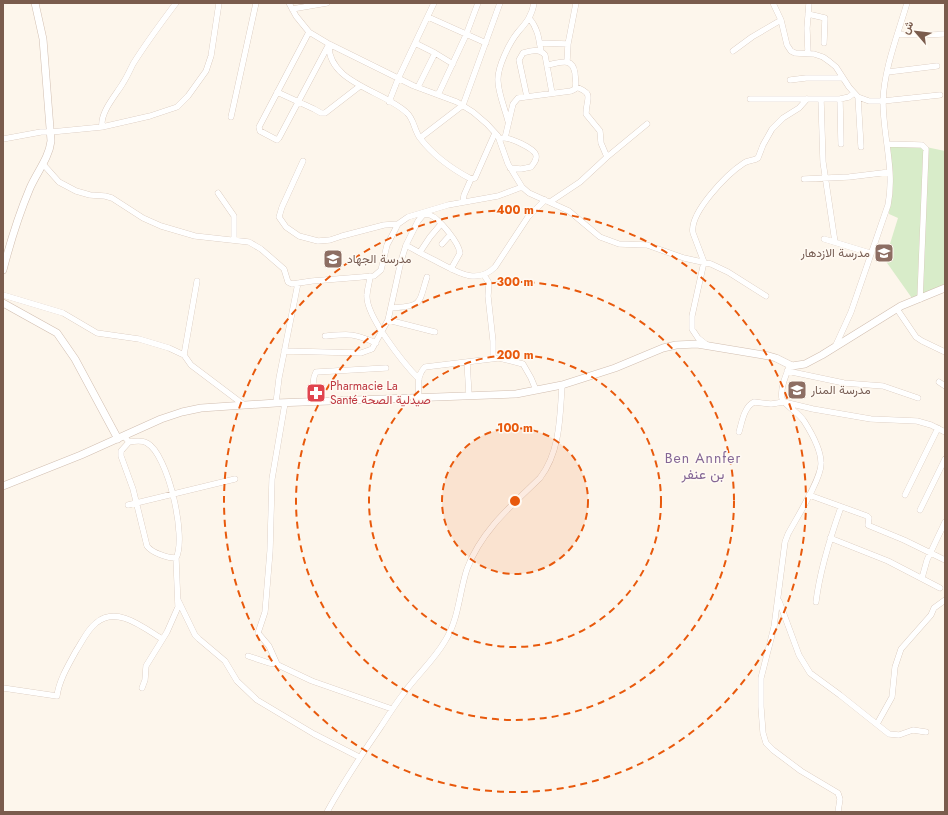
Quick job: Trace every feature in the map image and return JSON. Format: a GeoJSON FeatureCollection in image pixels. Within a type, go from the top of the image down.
{"type":"FeatureCollection","features":[{"type":"Feature","properties":{"kind":"street"},"geometry":{"type":"LineString","coordinates":[[3,270],[32,183],[50,148],[51,132],[42,39],[36,3]]}},
{"type":"Feature","properties":{"kind":"street"},"geometry":{"type":"LineString","coordinates":[[102,127],[101,123],[116,92],[176,3]]}},
{"type":"Feature","properties":{"kind":"street"},"geometry":{"type":"LineString","coordinates":[[3,139],[34,133],[102,127],[150,116],[182,104],[206,71],[211,56],[219,3]]}},
{"type":"Feature","properties":{"kind":"street"},"geometry":{"type":"LineString","coordinates":[[231,117],[256,3]]}},
{"type":"Feature","properties":{"kind":"street"},"geometry":{"type":"LineString","coordinates":[[326,3],[290,6],[309,32],[329,44],[398,78],[463,105],[502,138],[530,148],[534,152],[536,160],[531,167],[521,169],[510,168]]}},
{"type":"Feature","properties":{"kind":"street"},"geometry":{"type":"LineString","coordinates":[[389,102],[398,78],[434,3]]}},
{"type":"Feature","properties":{"kind":"street"},"geometry":{"type":"LineString","coordinates":[[438,95],[466,35],[478,3]]}},
{"type":"Feature","properties":{"kind":"street"},"geometry":{"type":"LineString","coordinates":[[420,138],[463,105],[500,3]]}},
{"type":"Feature","properties":{"kind":"street"},"geometry":{"type":"LineString","coordinates":[[508,123],[498,86],[499,70],[514,37],[529,18],[534,3]]}},
{"type":"Feature","properties":{"kind":"street"},"geometry":{"type":"LineString","coordinates":[[567,62],[568,44],[576,3]]}},
{"type":"Feature","properties":{"kind":"street"},"geometry":{"type":"LineString","coordinates":[[773,3],[781,20],[787,45],[791,51],[795,53],[808,53],[823,57],[836,67],[856,95],[869,101],[883,102],[940,95]]}},
{"type":"Feature","properties":{"kind":"street"},"geometry":{"type":"LineString","coordinates":[[808,53],[809,3]]}},
{"type":"Feature","properties":{"kind":"street"},"geometry":{"type":"LineString","coordinates":[[834,348],[851,312],[870,253],[888,205],[890,172],[883,102],[888,72],[907,3]]}},
{"type":"Feature","properties":{"kind":"street"},"geometry":{"type":"LineString","coordinates":[[808,14],[824,16],[826,18],[824,43]]}},
{"type":"Feature","properties":{"kind":"street"},"geometry":{"type":"LineString","coordinates":[[428,16],[486,43]]}},
{"type":"Feature","properties":{"kind":"street"},"geometry":{"type":"LineString","coordinates":[[529,18],[536,28],[541,52],[544,54],[552,93]]}},
{"type":"Feature","properties":{"kind":"street"},"geometry":{"type":"LineString","coordinates":[[733,50],[781,20]]}},
{"type":"Feature","properties":{"kind":"street"},"geometry":{"type":"LineString","coordinates":[[309,32],[259,127],[260,131],[274,140],[279,138],[329,44]]}},
{"type":"Feature","properties":{"kind":"street"},"geometry":{"type":"LineString","coordinates":[[898,34],[944,34]]}},
{"type":"Feature","properties":{"kind":"street"},"geometry":{"type":"LineString","coordinates":[[415,43],[453,64]]}},
{"type":"Feature","properties":{"kind":"street"},"geometry":{"type":"LineString","coordinates":[[540,43],[568,44]]}},
{"type":"Feature","properties":{"kind":"street"},"geometry":{"type":"LineString","coordinates":[[329,44],[330,56],[333,63],[342,73],[360,86],[409,115],[420,138],[447,165],[471,179]]}},
{"type":"Feature","properties":{"kind":"street"},"geometry":{"type":"LineString","coordinates":[[527,96],[519,60],[523,53],[534,51],[541,52]]}},
{"type":"Feature","properties":{"kind":"street"},"geometry":{"type":"LineString","coordinates":[[418,87],[435,53]]}},
{"type":"Feature","properties":{"kind":"street"},"geometry":{"type":"LineString","coordinates":[[547,65],[567,62],[571,63],[574,67],[576,87]]}},
{"type":"Feature","properties":{"kind":"street"},"geometry":{"type":"LineString","coordinates":[[888,72],[938,66]]}},
{"type":"Feature","properties":{"kind":"street"},"geometry":{"type":"LineString","coordinates":[[790,80],[806,78],[843,78]]}},
{"type":"Feature","properties":{"kind":"street"},"geometry":{"type":"LineString","coordinates":[[277,92],[317,111],[326,112],[360,86]]}},
{"type":"Feature","properties":{"kind":"street"},"geometry":{"type":"LineString","coordinates":[[576,87],[571,91],[527,96],[515,100],[502,138],[503,152],[510,168],[522,187],[529,193],[575,215],[600,237],[606,240],[623,244],[647,245],[684,258],[704,262],[721,268],[766,296]]}},
{"type":"Feature","properties":{"kind":"street"},"geometry":{"type":"LineString","coordinates":[[576,87],[588,94],[586,114],[600,131],[601,144],[607,157]]}},
{"type":"Feature","properties":{"kind":"street"},"geometry":{"type":"LineString","coordinates":[[750,99],[821,99],[856,95]]}},
{"type":"Feature","properties":{"kind":"street"},"geometry":{"type":"LineString","coordinates":[[856,95],[861,147]]}},
{"type":"Feature","properties":{"kind":"street"},"geometry":{"type":"LineString","coordinates":[[840,98],[842,144]]}},
{"type":"Feature","properties":{"kind":"street"},"geometry":{"type":"LineString","coordinates":[[707,345],[694,333],[691,323],[704,262],[692,228],[697,214],[713,191],[723,181],[745,162],[758,158],[772,129],[783,118],[799,108],[807,99]]}},
{"type":"Feature","properties":{"kind":"street"},"geometry":{"type":"LineString","coordinates":[[821,99],[823,162],[835,242]]}},
{"type":"Feature","properties":{"kind":"street"},"geometry":{"type":"LineString","coordinates":[[406,245],[456,272],[474,276],[489,273],[495,267],[528,217],[547,201],[580,182],[607,157],[647,124]]}},
{"type":"Feature","properties":{"kind":"street"},"geometry":{"type":"LineString","coordinates":[[463,201],[471,179],[475,178],[496,133]]}},
{"type":"Feature","properties":{"kind":"street"},"geometry":{"type":"LineString","coordinates":[[888,144],[922,145],[926,149],[920,299]]}},
{"type":"Feature","properties":{"kind":"street"},"geometry":{"type":"LineString","coordinates":[[303,161],[279,217],[286,227],[299,236],[318,241],[330,240],[370,229],[398,224],[408,217],[463,201],[498,196],[522,187]]}},
{"type":"Feature","properties":{"kind":"street"},"geometry":{"type":"LineString","coordinates":[[43,164],[60,182],[76,191],[90,195],[112,198],[155,224],[195,236],[250,242],[284,269],[289,283],[370,276],[377,274],[381,270],[387,246],[398,224]]}},
{"type":"Feature","properties":{"kind":"street"},"geometry":{"type":"LineString","coordinates":[[804,179],[890,172]]}},
{"type":"Feature","properties":{"kind":"street"},"geometry":{"type":"LineString","coordinates":[[218,193],[234,216],[234,240]]}},
{"type":"Feature","properties":{"kind":"street"},"geometry":{"type":"LineString","coordinates":[[284,351],[361,353],[372,349],[388,320],[406,245],[418,221],[423,215],[432,216],[441,224],[457,245],[460,253],[451,269]]}},
{"type":"Feature","properties":{"kind":"street"},"geometry":{"type":"LineString","coordinates":[[420,252],[441,224]]}},
{"type":"Feature","properties":{"kind":"street"},"geometry":{"type":"LineString","coordinates":[[442,244],[450,235]]}},
{"type":"Feature","properties":{"kind":"street"},"geometry":{"type":"LineString","coordinates":[[824,239],[870,253]]}},
{"type":"Feature","properties":{"kind":"street"},"geometry":{"type":"LineString","coordinates":[[484,275],[489,283],[488,296],[493,341],[493,358]]}},
{"type":"Feature","properties":{"kind":"street"},"geometry":{"type":"LineString","coordinates":[[370,276],[367,295],[369,306],[382,332],[419,379]]}},
{"type":"Feature","properties":{"kind":"street"},"geometry":{"type":"LineString","coordinates":[[391,308],[417,304],[420,300],[427,276]]}},
{"type":"Feature","properties":{"kind":"street"},"geometry":{"type":"LineString","coordinates":[[184,356],[197,281]]}},
{"type":"Feature","properties":{"kind":"street"},"geometry":{"type":"LineString","coordinates":[[276,403],[284,351],[298,283]]}},
{"type":"Feature","properties":{"kind":"street"},"geometry":{"type":"LineString","coordinates":[[789,368],[805,364],[834,348],[896,309],[945,288]]}},
{"type":"Feature","properties":{"kind":"street"},"geometry":{"type":"LineString","coordinates":[[3,295],[63,314],[97,333],[138,339],[169,348],[184,356],[192,365],[244,405]]}},
{"type":"Feature","properties":{"kind":"street"},"geometry":{"type":"LineString","coordinates":[[3,303],[57,333],[75,359],[124,439],[121,453],[148,548],[166,556],[176,558]]}},
{"type":"Feature","properties":{"kind":"street"},"geometry":{"type":"LineString","coordinates":[[896,309],[916,337],[945,352]]}},
{"type":"Feature","properties":{"kind":"street"},"geometry":{"type":"LineString","coordinates":[[388,320],[435,332]]}},
{"type":"Feature","properties":{"kind":"street"},"geometry":{"type":"LineString","coordinates":[[325,336],[361,336],[376,343]]}},
{"type":"Feature","properties":{"kind":"street"},"geometry":{"type":"LineString","coordinates":[[3,486],[124,439],[161,419],[182,412],[211,407],[276,403],[516,394],[562,385],[615,368],[663,348],[686,344],[707,345],[776,358],[789,368],[844,383],[883,386],[918,398]]}},
{"type":"Feature","properties":{"kind":"street"},"geometry":{"type":"LineString","coordinates":[[419,397],[419,379],[422,370],[425,367],[493,358],[523,364],[532,378],[536,390]]}},
{"type":"Feature","properties":{"kind":"street"},"geometry":{"type":"LineString","coordinates":[[467,362],[469,395]]}},
{"type":"Feature","properties":{"kind":"street"},"geometry":{"type":"LineString","coordinates":[[311,402],[316,372],[386,368]]}},
{"type":"Feature","properties":{"kind":"street"},"geometry":{"type":"LineString","coordinates":[[789,368],[782,393],[782,399],[803,420],[821,458],[821,470],[786,538],[774,627],[760,688],[762,720],[765,739],[769,747],[791,764],[838,793],[840,799],[838,812]]}},
{"type":"Feature","properties":{"kind":"street"},"geometry":{"type":"LineString","coordinates":[[939,382],[945,386]]}},
{"type":"Feature","properties":{"kind":"street"},"geometry":{"type":"LineString","coordinates":[[327,812],[359,757],[404,692],[437,653],[450,632],[456,616],[466,571],[480,542],[489,529],[540,478],[550,462],[556,443],[562,385]]}},
{"type":"Feature","properties":{"kind":"street"},"geometry":{"type":"LineString","coordinates":[[739,432],[746,409],[751,403],[754,402],[771,404],[784,402],[813,409],[871,419],[917,421],[927,423],[945,432]]}},
{"type":"Feature","properties":{"kind":"street"},"geometry":{"type":"LineString","coordinates":[[277,664],[269,646],[258,632],[265,612],[270,551],[272,479],[285,403]]}},
{"type":"Feature","properties":{"kind":"street"},"geometry":{"type":"LineString","coordinates":[[905,495],[938,428]]}},
{"type":"Feature","properties":{"kind":"street"},"geometry":{"type":"LineString","coordinates":[[124,439],[144,442],[151,446],[162,462],[173,494],[179,536],[179,549],[176,558],[178,600],[176,613],[146,666],[145,680],[142,688]]}},
{"type":"Feature","properties":{"kind":"street"},"geometry":{"type":"LineString","coordinates":[[920,510],[945,460]]}},
{"type":"Feature","properties":{"kind":"street"},"geometry":{"type":"LineString","coordinates":[[128,505],[235,479]]}},
{"type":"Feature","properties":{"kind":"street"},"geometry":{"type":"LineString","coordinates":[[809,495],[867,516],[869,517],[869,526],[945,560]]}},
{"type":"Feature","properties":{"kind":"street"},"geometry":{"type":"LineString","coordinates":[[816,602],[819,576],[841,507]]}},
{"type":"Feature","properties":{"kind":"street"},"geometry":{"type":"LineString","coordinates":[[922,578],[930,552],[945,522]]}},
{"type":"Feature","properties":{"kind":"street"},"geometry":{"type":"LineString","coordinates":[[830,538],[888,561],[940,588]]}},
{"type":"Feature","properties":{"kind":"street"},"geometry":{"type":"LineString","coordinates":[[778,599],[799,655],[810,673],[877,724],[883,731],[892,736],[913,730],[926,732]]}},
{"type":"Feature","properties":{"kind":"street"},"geometry":{"type":"LineString","coordinates":[[178,600],[195,635],[225,661],[237,681],[253,697],[314,734],[359,757]]}},
{"type":"Feature","properties":{"kind":"street"},"geometry":{"type":"LineString","coordinates":[[877,724],[892,697],[895,667],[901,649],[931,615],[934,608],[945,600]]}},
{"type":"Feature","properties":{"kind":"street"},"geometry":{"type":"LineString","coordinates":[[3,688],[57,696],[67,668],[84,639],[95,623],[106,618],[115,616],[127,619],[162,639]]}},
{"type":"Feature","properties":{"kind":"street"},"geometry":{"type":"LineString","coordinates":[[248,656],[277,664],[312,681],[392,709]]}},
{"type":"Feature","properties":{"kind":"green space"},"geometry":{"type":"Polygon","coordinates":[[[888,143],[926,147],[945,151],[945,288],[914,301],[885,260],[898,218],[889,214],[891,179],[888,143]]]}},
{"type":"Feature","properties":{"kind":"place","name":"مدرسة الازدهار"},"geometry":{"type":"Point","coordinates":[884,253]}},
{"type":"Feature","properties":{"kind":"place","name":"مدرسة الجهاد"},"geometry":{"type":"Point","coordinates":[333,259]}},
{"type":"Feature","properties":{"kind":"place","name":"مدرسة المنار"},"geometry":{"type":"Point","coordinates":[797,390]}},
{"type":"Feature","properties":{"kind":"place","name":"Pharmacie La Santé صيدلية الصحة"},"geometry":{"type":"Point","coordinates":[316,393]}},
{"type":"Feature","properties":{"kind":"district","name":"Ben Annfer بن عنفر"},"geometry":{"type":"Point","coordinates":[703,466]}}]}
